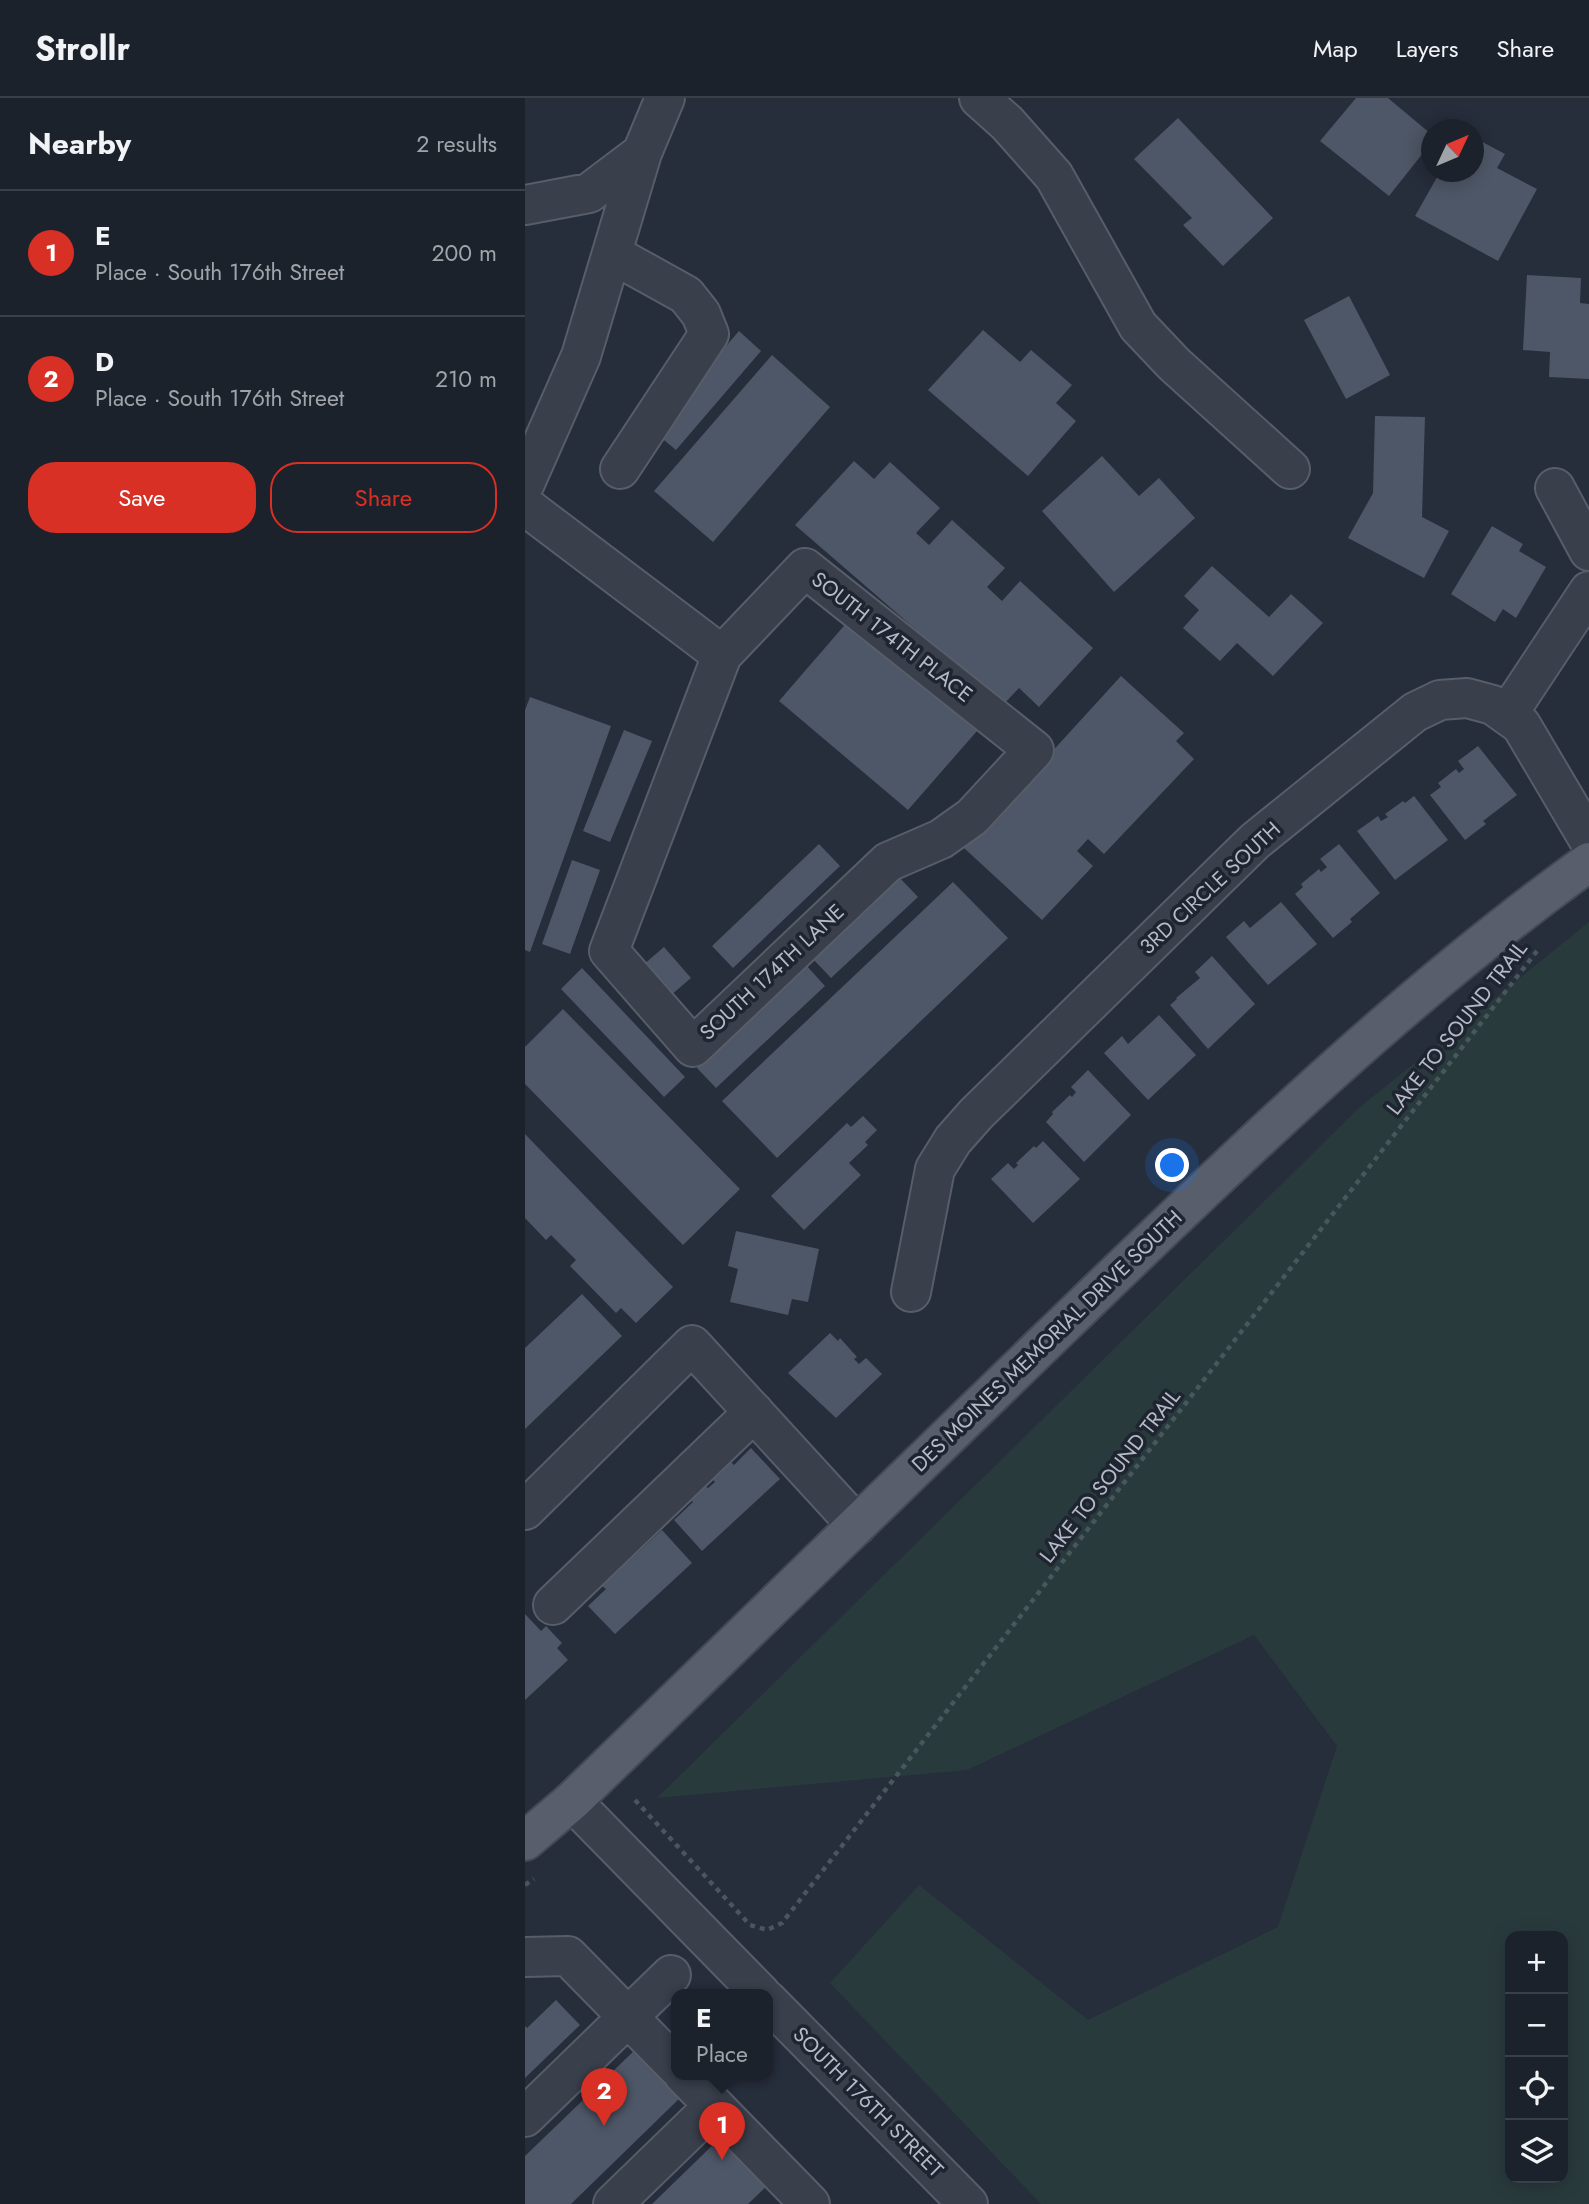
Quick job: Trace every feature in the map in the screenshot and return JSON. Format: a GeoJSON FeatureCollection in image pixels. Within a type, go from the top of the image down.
{"type":"FeatureCollection","features":[{"type":"Feature","properties":{"kind":"main road","name":"DES MOINES MEMORIAL DRIVE SOUTH"},"geometry":{"type":"LineString","coordinates":[[525,1842],[572,1801],[1242,1152],[1393,1018],[1538,899],[1589,862]]}},
{"type":"Feature","properties":{"kind":"street"},"geometry":{"type":"LineString","coordinates":[[525,483],[581,356],[642,153],[665,98]]}},
{"type":"Feature","properties":{"kind":"street"},"geometry":{"type":"LineString","coordinates":[[979,98],[1007,122],[1054,176],[1138,326],[1174,364],[1290,469]]}},
{"type":"Feature","properties":{"kind":"street"},"geometry":{"type":"LineString","coordinates":[[525,205],[589,193],[642,153]]}},
{"type":"Feature","properties":{"kind":"street"},"geometry":{"type":"LineString","coordinates":[[612,254],[686,295],[701,314],[709,334],[619,469]]}},
{"type":"Feature","properties":{"kind":"street"},"geometry":{"type":"LineString","coordinates":[[1555,488],[1589,551]]}},
{"type":"Feature","properties":{"kind":"street"},"geometry":{"type":"LineString","coordinates":[[525,506],[722,655]]}},
{"type":"Feature","properties":{"kind":"street","name":"SOUTH 174TH PLACE"},"geometry":{"type":"LineString","coordinates":[[722,655],[805,568],[1034,750],[972,817],[941,839]]}},
{"type":"Feature","properties":{"kind":"street"},"geometry":{"type":"LineString","coordinates":[[1507,715],[1589,591]]}},
{"type":"Feature","properties":{"kind":"street","name":"SOUTH 174TH LANE"},"geometry":{"type":"LineString","coordinates":[[722,655],[608,951],[693,1047],[888,862],[941,839]]}},
{"type":"Feature","properties":{"kind":"street","name":"3RD CIRCLE SOUTH"},"geometry":{"type":"LineString","coordinates":[[911,1292],[935,1169],[953,1140],[976,1114],[1255,841],[1415,712],[1440,700],[1467,698],[1493,705],[1521,725],[1589,840]]}},
{"type":"Feature","properties":{"kind":"street"},"geometry":{"type":"LineString","coordinates":[[525,1510],[692,1345],[857,1525]]}},
{"type":"Feature","properties":{"kind":"street"},"geometry":{"type":"LineString","coordinates":[[553,1605],[754,1412]]}},
{"type":"Feature","properties":{"kind":"street"},"geometry":{"type":"LineString","coordinates":[[572,1801],[756,1989]]}},
{"type":"Feature","properties":{"kind":"street"},"geometry":{"type":"LineString","coordinates":[[525,1957],[568,1956],[671,2061]]}},
{"type":"Feature","properties":{"kind":"street"},"geometry":{"type":"LineString","coordinates":[[525,2116],[671,1975]]}},
{"type":"Feature","properties":{"kind":"street","name":"SOUTH 176TH STREET"},"geometry":{"type":"LineString","coordinates":[[773,2005],[968,2204]]}},
{"type":"Feature","properties":{"kind":"street"},"geometry":{"type":"LineString","coordinates":[[689,2080],[801,2201]]}},
{"type":"Feature","properties":{"kind":"street"},"geometry":{"type":"LineString","coordinates":[[613,2204],[714,2106]]}},
{"type":"Feature","properties":{"kind":"path","name":"LAKE TO SOUND TRAIL"},"geometry":{"type":"LineString","coordinates":[[635,1800],[750,1924],[767,1930],[782,1923],[1539,948]]}},
{"type":"Feature","properties":{"kind":"shaded area"},"geometry":{"type":"Polygon","coordinates":[[[1589,922],[1589,2204],[1041,2204],[830,1983],[919,1885],[1088,2020],[1278,1927],[1337,1746],[1254,1635],[967,1770],[657,1798],[1360,1107],[1589,922]]]}},
{"type":"Feature","properties":{"kind":"building"},"geometry":{"type":"Polygon","coordinates":[[[1356,98],[1388,98],[1421,126],[1421,156],[1389,196],[1320,141],[1356,98]]]}},
{"type":"Feature","properties":{"kind":"building"},"geometry":{"type":"Polygon","coordinates":[[[1178,118],[1273,218],[1223,266],[1183,225],[1192,218],[1134,159],[1178,118]]]}},
{"type":"Feature","properties":{"kind":"building"},"geometry":{"type":"Polygon","coordinates":[[[1484,143],[1505,154],[1497,168],[1537,189],[1498,261],[1415,216],[1434,182],[1484,182],[1484,143]]]}},
{"type":"Feature","properties":{"kind":"building"},"geometry":{"type":"Polygon","coordinates":[[[1527,275],[1581,278],[1580,303],[1589,304],[1589,379],[1549,377],[1550,352],[1523,350],[1527,275]]]}},
{"type":"Feature","properties":{"kind":"building"},"geometry":{"type":"Polygon","coordinates":[[[1349,296],[1390,375],[1346,399],[1304,320],[1349,296]]]}},
{"type":"Feature","properties":{"kind":"building"},"geometry":{"type":"Polygon","coordinates":[[[983,330],[1020,362],[1031,350],[1072,385],[1056,403],[1076,421],[1028,476],[928,390],[983,330]]]}},
{"type":"Feature","properties":{"kind":"building"},"geometry":{"type":"Polygon","coordinates":[[[739,331],[761,351],[676,450],[653,431],[739,331]]]}},
{"type":"Feature","properties":{"kind":"building"},"geometry":{"type":"Polygon","coordinates":[[[772,355],[830,407],[713,542],[654,491],[772,355]]]}},
{"type":"Feature","properties":{"kind":"building"},"geometry":{"type":"Polygon","coordinates":[[[1375,416],[1425,417],[1422,517],[1449,531],[1424,578],[1348,538],[1373,493],[1375,416]]]}},
{"type":"Feature","properties":{"kind":"building"},"geometry":{"type":"Polygon","coordinates":[[[1102,456],[1139,496],[1159,478],[1195,518],[1114,592],[1042,511],[1102,456]]]}},
{"type":"Feature","properties":{"kind":"building"},"geometry":{"type":"Polygon","coordinates":[[[854,461],[874,479],[890,462],[940,508],[916,533],[929,545],[952,520],[1005,568],[987,587],[1002,601],[1020,581],[1093,648],[1039,707],[1019,688],[1003,705],[795,525],[854,461]]]}},
{"type":"Feature","properties":{"kind":"building"},"geometry":{"type":"Polygon","coordinates":[[[1492,526],[1523,544],[1519,551],[1546,567],[1516,618],[1503,609],[1495,622],[1451,594],[1492,526]]]}},
{"type":"Feature","properties":{"kind":"building"},"geometry":{"type":"Polygon","coordinates":[[[1212,566],[1269,617],[1291,594],[1323,623],[1273,676],[1237,643],[1220,661],[1183,628],[1199,610],[1184,596],[1212,566]]]}},
{"type":"Feature","properties":{"kind":"building"},"geometry":{"type":"Polygon","coordinates":[[[849,620],[977,731],[908,810],[779,701],[849,620]]]}},
{"type":"Feature","properties":{"kind":"building"},"geometry":{"type":"Polygon","coordinates":[[[1121,676],[1184,733],[1176,741],[1194,759],[1104,854],[1088,839],[1077,851],[1093,866],[1042,920],[964,848],[1121,676]]]}},
{"type":"Feature","properties":{"kind":"building"},"geometry":{"type":"Polygon","coordinates":[[[530,697],[611,726],[530,952],[525,950],[525,710],[530,697]]]}},
{"type":"Feature","properties":{"kind":"building"},"geometry":{"type":"Polygon","coordinates":[[[624,730],[652,741],[610,842],[583,831],[624,730]]]}},
{"type":"Feature","properties":{"kind":"building"},"geometry":{"type":"Polygon","coordinates":[[[1478,746],[1517,795],[1483,821],[1486,824],[1465,840],[1430,795],[1441,787],[1438,783],[1456,769],[1459,773],[1464,769],[1458,761],[1478,746]]]}},
{"type":"Feature","properties":{"kind":"building"},"geometry":{"type":"Polygon","coordinates":[[[1414,796],[1448,840],[1395,880],[1357,831],[1378,816],[1381,821],[1388,817],[1385,814],[1414,796]]]}},
{"type":"Feature","properties":{"kind":"building"},"geometry":{"type":"Polygon","coordinates":[[[819,844],[840,866],[733,968],[712,946],[819,844]]]}},
{"type":"Feature","properties":{"kind":"building"},"geometry":{"type":"Polygon","coordinates":[[[1339,844],[1380,893],[1333,938],[1295,894],[1303,887],[1301,884],[1319,869],[1321,872],[1327,867],[1320,859],[1339,844]]]}},
{"type":"Feature","properties":{"kind":"building"},"geometry":{"type":"Polygon","coordinates":[[[572,860],[600,870],[570,954],[542,944],[572,860]]]}},
{"type":"Feature","properties":{"kind":"building"},"geometry":{"type":"Polygon","coordinates":[[[899,877],[918,897],[831,978],[811,957],[899,877]]]}},
{"type":"Feature","properties":{"kind":"building"},"geometry":{"type":"Polygon","coordinates":[[[953,882],[1008,938],[777,1158],[722,1101],[953,882]]]}},
{"type":"Feature","properties":{"kind":"building"},"geometry":{"type":"Polygon","coordinates":[[[1281,902],[1317,944],[1268,985],[1226,937],[1244,921],[1250,928],[1281,902]]]}},
{"type":"Feature","properties":{"kind":"building"},"geometry":{"type":"Polygon","coordinates":[[[664,947],[691,978],[670,996],[643,965],[664,947]]]}},
{"type":"Feature","properties":{"kind":"building"},"geometry":{"type":"Polygon","coordinates":[[[1212,956],[1255,1004],[1208,1049],[1170,1005],[1200,978],[1195,972],[1212,956]]]}},
{"type":"Feature","properties":{"kind":"building"},"geometry":{"type":"Polygon","coordinates":[[[806,965],[825,986],[716,1088],[697,1068],[806,965]]]}},
{"type":"Feature","properties":{"kind":"building"},"geometry":{"type":"Polygon","coordinates":[[[582,968],[685,1077],[664,1097],[561,989],[582,968]]]}},
{"type":"Feature","properties":{"kind":"building"},"geometry":{"type":"Polygon","coordinates":[[[563,1009],[740,1189],[683,1245],[525,1084],[525,1047],[563,1009]]]}},
{"type":"Feature","properties":{"kind":"building"},"geometry":{"type":"Polygon","coordinates":[[[1159,1015],[1196,1055],[1148,1100],[1104,1053],[1122,1036],[1128,1044],[1159,1015]]]}},
{"type":"Feature","properties":{"kind":"building"},"geometry":{"type":"Polygon","coordinates":[[[1088,1070],[1131,1115],[1084,1162],[1046,1122],[1052,1112],[1070,1095],[1072,1097],[1076,1092],[1071,1087],[1088,1070]]]}},
{"type":"Feature","properties":{"kind":"building"},"geometry":{"type":"Polygon","coordinates":[[[863,1116],[877,1130],[865,1142],[868,1145],[849,1163],[861,1175],[804,1230],[771,1196],[847,1123],[851,1127],[863,1116]]]}},
{"type":"Feature","properties":{"kind":"building"},"geometry":{"type":"Polygon","coordinates":[[[525,1134],[673,1287],[636,1323],[621,1308],[616,1313],[570,1266],[576,1260],[551,1235],[546,1240],[525,1218],[525,1134]]]}},
{"type":"Feature","properties":{"kind":"building"},"geometry":{"type":"Polygon","coordinates":[[[1043,1141],[1080,1179],[1033,1223],[991,1179],[1008,1163],[1014,1169],[1018,1165],[1016,1163],[1043,1141]]]}},
{"type":"Feature","properties":{"kind":"building"},"geometry":{"type":"Polygon","coordinates":[[[736,1231],[819,1249],[808,1302],[792,1299],[788,1315],[730,1302],[738,1269],[728,1266],[736,1231]]]}},
{"type":"Feature","properties":{"kind":"building"},"geometry":{"type":"Polygon","coordinates":[[[582,1294],[622,1336],[525,1429],[525,1348],[582,1294]]]}},
{"type":"Feature","properties":{"kind":"building"},"geometry":{"type":"Polygon","coordinates":[[[830,1333],[838,1341],[840,1338],[857,1357],[854,1359],[859,1364],[866,1358],[882,1374],[836,1418],[788,1373],[830,1333]]]}},
{"type":"Feature","properties":{"kind":"building"},"geometry":{"type":"Polygon","coordinates":[[[751,1448],[780,1479],[702,1551],[674,1520],[705,1486],[708,1488],[715,1482],[712,1479],[731,1462],[734,1465],[751,1448]]]}},
{"type":"Feature","properties":{"kind":"building"},"geometry":{"type":"Polygon","coordinates":[[[662,1530],[692,1563],[615,1634],[588,1606],[606,1589],[602,1586],[662,1530]]]}},
{"type":"Feature","properties":{"kind":"building"},"geometry":{"type":"Polygon","coordinates":[[[525,1614],[541,1631],[546,1626],[562,1643],[557,1648],[568,1660],[525,1700],[525,1614]]]}},
{"type":"Feature","properties":{"kind":"building"},"geometry":{"type":"Polygon","coordinates":[[[556,2000],[580,2025],[525,2078],[525,2026],[527,2028],[556,2000]]]}},
{"type":"Feature","properties":{"kind":"building"},"geometry":{"type":"Polygon","coordinates":[[[638,2047],[683,2095],[571,2204],[525,2204],[525,2156],[638,2047]]]}},
{"type":"Feature","properties":{"kind":"building"},"geometry":{"type":"Polygon","coordinates":[[[722,2136],[770,2183],[748,2204],[652,2204],[722,2136]]]}},
{"type":"Feature","properties":{"kind":"place","name":"D"},"geometry":{"type":"Point","coordinates":[604,2126]}},
{"type":"Feature","properties":{"kind":"place","name":"E"},"geometry":{"type":"Point","coordinates":[722,2160]}}]}
